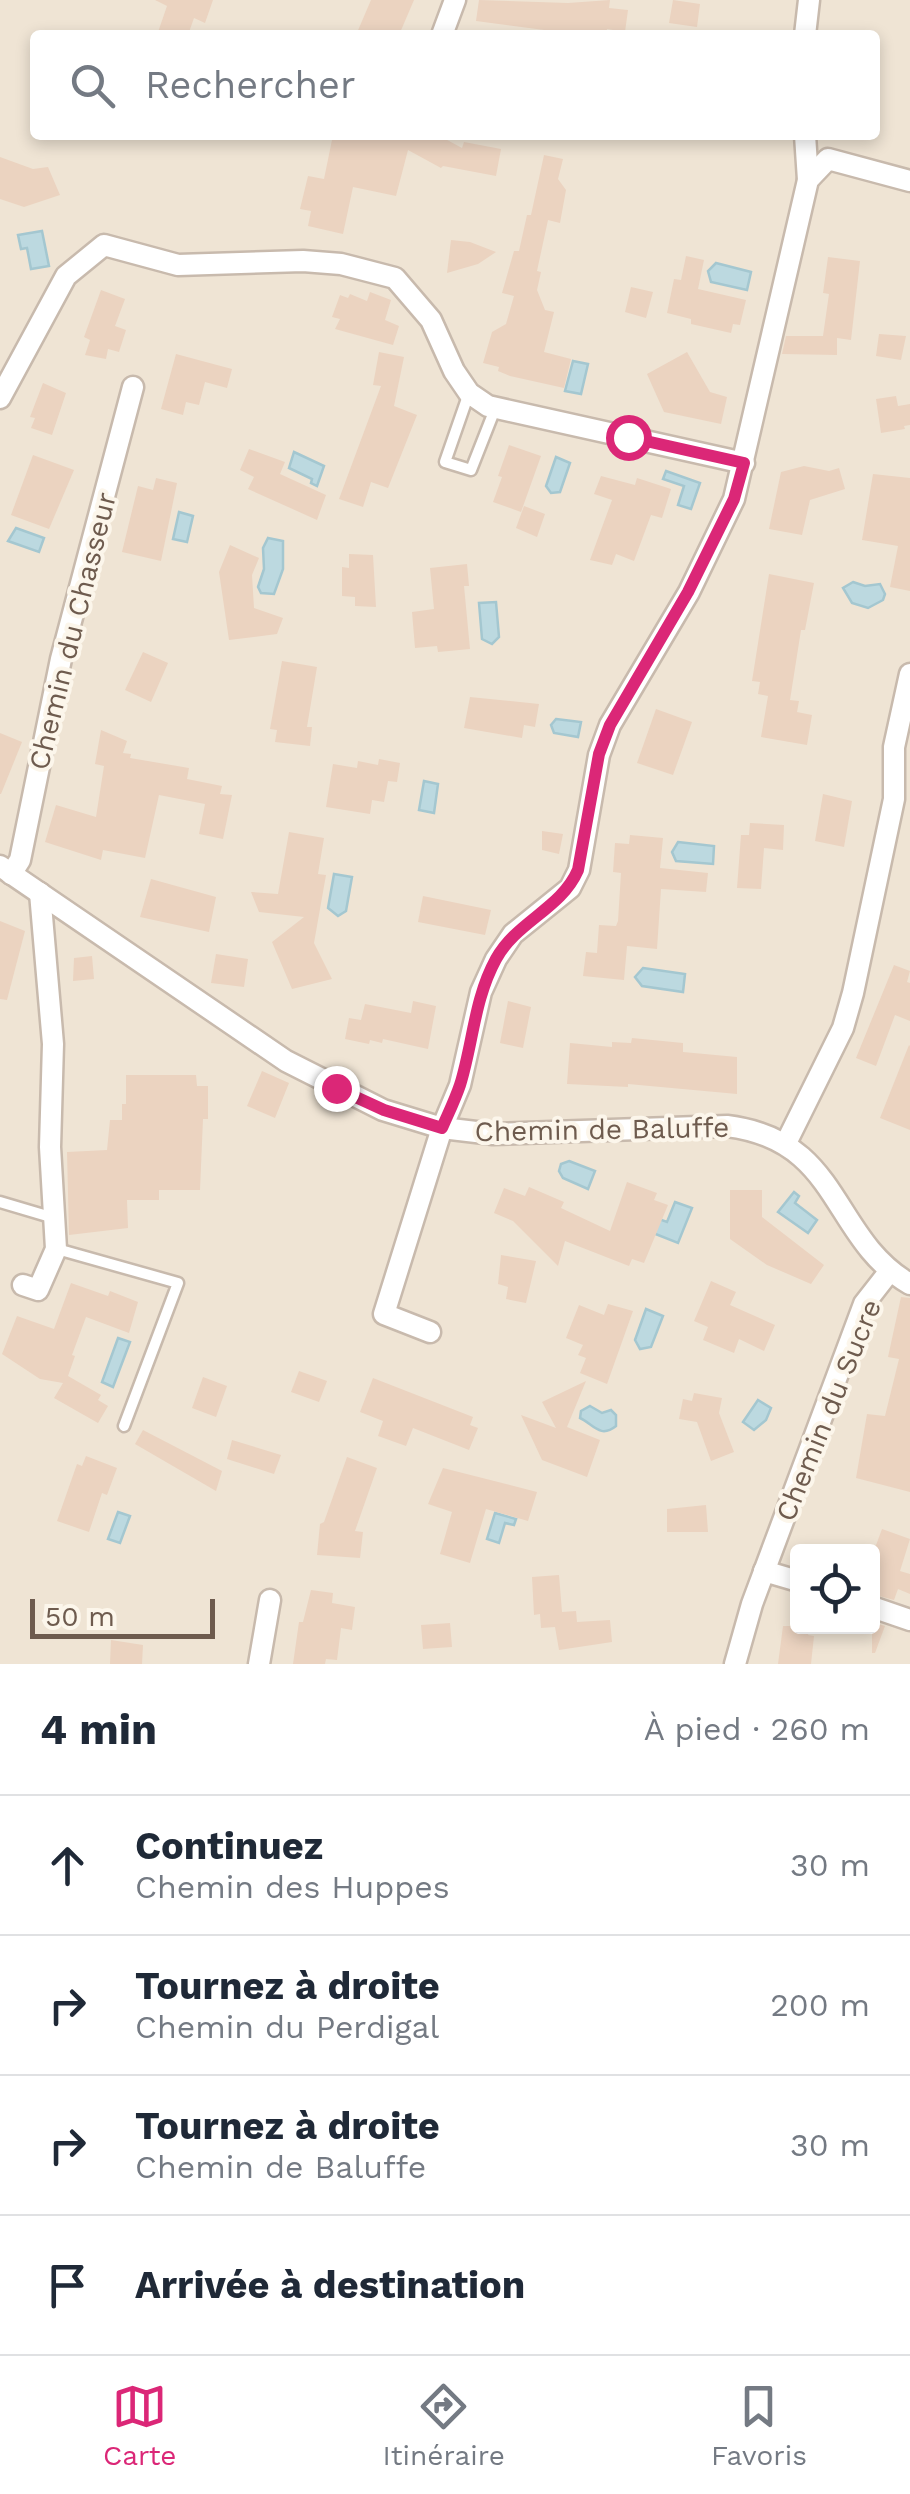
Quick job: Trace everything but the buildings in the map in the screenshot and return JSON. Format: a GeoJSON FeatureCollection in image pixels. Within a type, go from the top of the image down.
{"type":"FeatureCollection","features":[{"type":"Feature","properties":{"kind":"street"},"geometry":{"type":"LineString","coordinates":[[444,30],[455,0]]}},
{"type":"Feature","properties":{"kind":"street"},"geometry":{"type":"LineString","coordinates":[[805,30],[808,0]]}},
{"type":"Feature","properties":{"kind":"street"},"geometry":{"type":"LineString","coordinates":[[430,1332],[384,1314],[442,1128],[460,1085],[482,992],[513,934],[570,888],[578,870],[599,754],[610,725],[688,592],[734,499],[808,180],[805,140]]}},
{"type":"Feature","properties":{"kind":"street"},"geometry":{"type":"LineString","coordinates":[[808,180],[828,159],[910,181]]}},
{"type":"Feature","properties":{"kind":"street"},"geometry":{"type":"LineString","coordinates":[[0,398],[66,276],[104,244],[178,265],[303,261],[340,264],[395,278],[431,320],[454,372],[469,393],[495,409],[744,463]]}},
{"type":"Feature","properties":{"kind":"street","name":"Chemin du Chasseur"},"geometry":{"type":"LineString","coordinates":[[6,870],[20,860],[62,659],[134,387]]}},
{"type":"Feature","properties":{"kind":"street"},"geometry":{"type":"LineString","coordinates":[[786,1143],[843,1028],[901,809],[894,747],[910,674]]}},
{"type":"Feature","properties":{"kind":"street","name":"Chemin de Baluffe"},"geometry":{"type":"LineString","coordinates":[[6,870],[286,1061],[384,1110],[442,1128],[493,1134],[727,1126],[754,1129],[786,1143],[821,1177],[890,1272],[910,1284]]}},
{"type":"Feature","properties":{"kind":"street"},"geometry":{"type":"LineString","coordinates":[[23,1285],[38,1290],[56,1249],[50,1147],[54,1044],[40,893]]}},
{"type":"Feature","properties":{"kind":"street","name":"Chemin du Sucre"},"geometry":{"type":"LineString","coordinates":[[735,1664],[764,1571],[864,1304],[890,1272]]}},
{"type":"Feature","properties":{"kind":"street"},"geometry":{"type":"LineString","coordinates":[[764,1571],[790,1579]]}},
{"type":"Feature","properties":{"kind":"street"},"geometry":{"type":"LineString","coordinates":[[258,1664],[270,1600]]}},
{"type":"Feature","properties":{"kind":"street"},"geometry":{"type":"LineString","coordinates":[[880,1610],[910,1620]]}},
{"type":"Feature","properties":{"kind":"lane"},"geometry":{"type":"LineString","coordinates":[[469,393],[445,462],[471,470],[495,409]]}},
{"type":"Feature","properties":{"kind":"lane"},"geometry":{"type":"LineString","coordinates":[[0,1202],[55,1218]]}},
{"type":"Feature","properties":{"kind":"lane"},"geometry":{"type":"LineString","coordinates":[[56,1249],[178,1283],[124,1426]]}},
{"type":"Feature","properties":{"kind":"shaded area"},"geometry":{"type":"Polygon","coordinates":[[[0,0],[910,0],[910,1664],[0,1664],[0,0]]]}},
{"type":"Feature","properties":{"kind":"water"},"geometry":{"type":"Polygon","coordinates":[[[42,231],[49,266],[31,269],[27,248],[21,249],[18,235],[42,231]]]}},
{"type":"Feature","properties":{"kind":"water"},"geometry":{"type":"Polygon","coordinates":[[[716,263],[751,272],[747,290],[711,282],[708,271],[716,263]]]}},
{"type":"Feature","properties":{"kind":"water"},"geometry":{"type":"Polygon","coordinates":[[[573,361],[588,364],[581,394],[565,391],[573,361]]]}},
{"type":"Feature","properties":{"kind":"water"},"geometry":{"type":"Polygon","coordinates":[[[294,452],[324,466],[317,486],[311,483],[312,479],[289,468],[294,452]]]}},
{"type":"Feature","properties":{"kind":"water"},"geometry":{"type":"Polygon","coordinates":[[[556,457],[570,463],[560,492],[551,493],[546,486],[556,457]]]}},
{"type":"Feature","properties":{"kind":"water"},"geometry":{"type":"Polygon","coordinates":[[[666,471],[700,483],[691,509],[678,505],[684,486],[663,479],[666,471]]]}},
{"type":"Feature","properties":{"kind":"water"},"geometry":{"type":"Polygon","coordinates":[[[179,512],[193,516],[187,542],[173,539],[179,512]]]}},
{"type":"Feature","properties":{"kind":"water"},"geometry":{"type":"Polygon","coordinates":[[[16,528],[44,538],[39,552],[8,541],[16,528]]]}},
{"type":"Feature","properties":{"kind":"water"},"geometry":{"type":"Polygon","coordinates":[[[268,538],[283,541],[283,569],[274,594],[261,593],[258,587],[268,538]]]}},
{"type":"Feature","properties":{"kind":"water"},"geometry":{"type":"Polygon","coordinates":[[[853,582],[865,586],[880,584],[885,594],[883,600],[868,608],[852,603],[843,588],[853,582]]]}},
{"type":"Feature","properties":{"kind":"water"},"geometry":{"type":"Polygon","coordinates":[[[496,602],[499,637],[492,644],[482,639],[479,603],[496,602]]]}},
{"type":"Feature","properties":{"kind":"water"},"geometry":{"type":"Polygon","coordinates":[[[556,719],[581,722],[578,737],[554,733],[551,725],[556,719]]]}},
{"type":"Feature","properties":{"kind":"water"},"geometry":{"type":"Polygon","coordinates":[[[424,781],[438,784],[434,813],[419,810],[424,781]]]}},
{"type":"Feature","properties":{"kind":"water"},"geometry":{"type":"Polygon","coordinates":[[[678,842],[714,846],[713,864],[676,861],[672,852],[678,842]]]}},
{"type":"Feature","properties":{"kind":"water"},"geometry":{"type":"Polygon","coordinates":[[[334,874],[352,877],[346,911],[338,916],[328,908],[334,874]]]}},
{"type":"Feature","properties":{"kind":"water"},"geometry":{"type":"Polygon","coordinates":[[[643,968],[685,974],[683,992],[642,986],[635,977],[643,968]]]}},
{"type":"Feature","properties":{"kind":"water"},"geometry":{"type":"Polygon","coordinates":[[[569,1161],[595,1171],[588,1189],[563,1178],[561,1164],[569,1161]]]}},
{"type":"Feature","properties":{"kind":"water"},"geometry":{"type":"Polygon","coordinates":[[[794,1192],[799,1196],[795,1203],[817,1220],[808,1233],[778,1212],[794,1192]]]}},
{"type":"Feature","properties":{"kind":"water"},"geometry":{"type":"Polygon","coordinates":[[[675,1202],[692,1208],[678,1243],[653,1233],[659,1219],[667,1222],[675,1202]]]}},
{"type":"Feature","properties":{"kind":"water"},"geometry":{"type":"Polygon","coordinates":[[[646,1309],[663,1316],[651,1347],[640,1349],[635,1340],[646,1309]]]}},
{"type":"Feature","properties":{"kind":"water"},"geometry":{"type":"Polygon","coordinates":[[[118,1338],[130,1342],[113,1387],[102,1382],[118,1338]]]}},
{"type":"Feature","properties":{"kind":"water"},"geometry":{"type":"Polygon","coordinates":[[[758,1400],[771,1408],[766,1420],[754,1430],[743,1422],[758,1400]]]}},
{"type":"Feature","properties":{"kind":"water"},"geometry":{"type":"Polygon","coordinates":[[[590,1406],[602,1413],[611,1410],[616,1415],[616,1426],[601,1431],[580,1418],[581,1411],[590,1406]]]}},
{"type":"Feature","properties":{"kind":"water"},"geometry":{"type":"Polygon","coordinates":[[[118,1512],[130,1516],[120,1543],[108,1539],[118,1512]]]}},
{"type":"Feature","properties":{"kind":"water"},"geometry":{"type":"Polygon","coordinates":[[[495,1513],[516,1519],[514,1525],[505,1523],[499,1543],[487,1539],[495,1513]]]}},
{"type":"Feature","properties":{"kind":"route"},"geometry":{"type":"LineString","coordinates":[[336,1088],[384,1110],[442,1128],[460,1085],[482,992],[496,959],[513,934],[570,888],[578,870],[599,754],[610,725],[688,592],[734,499],[744,463],[628,437]]}}]}
